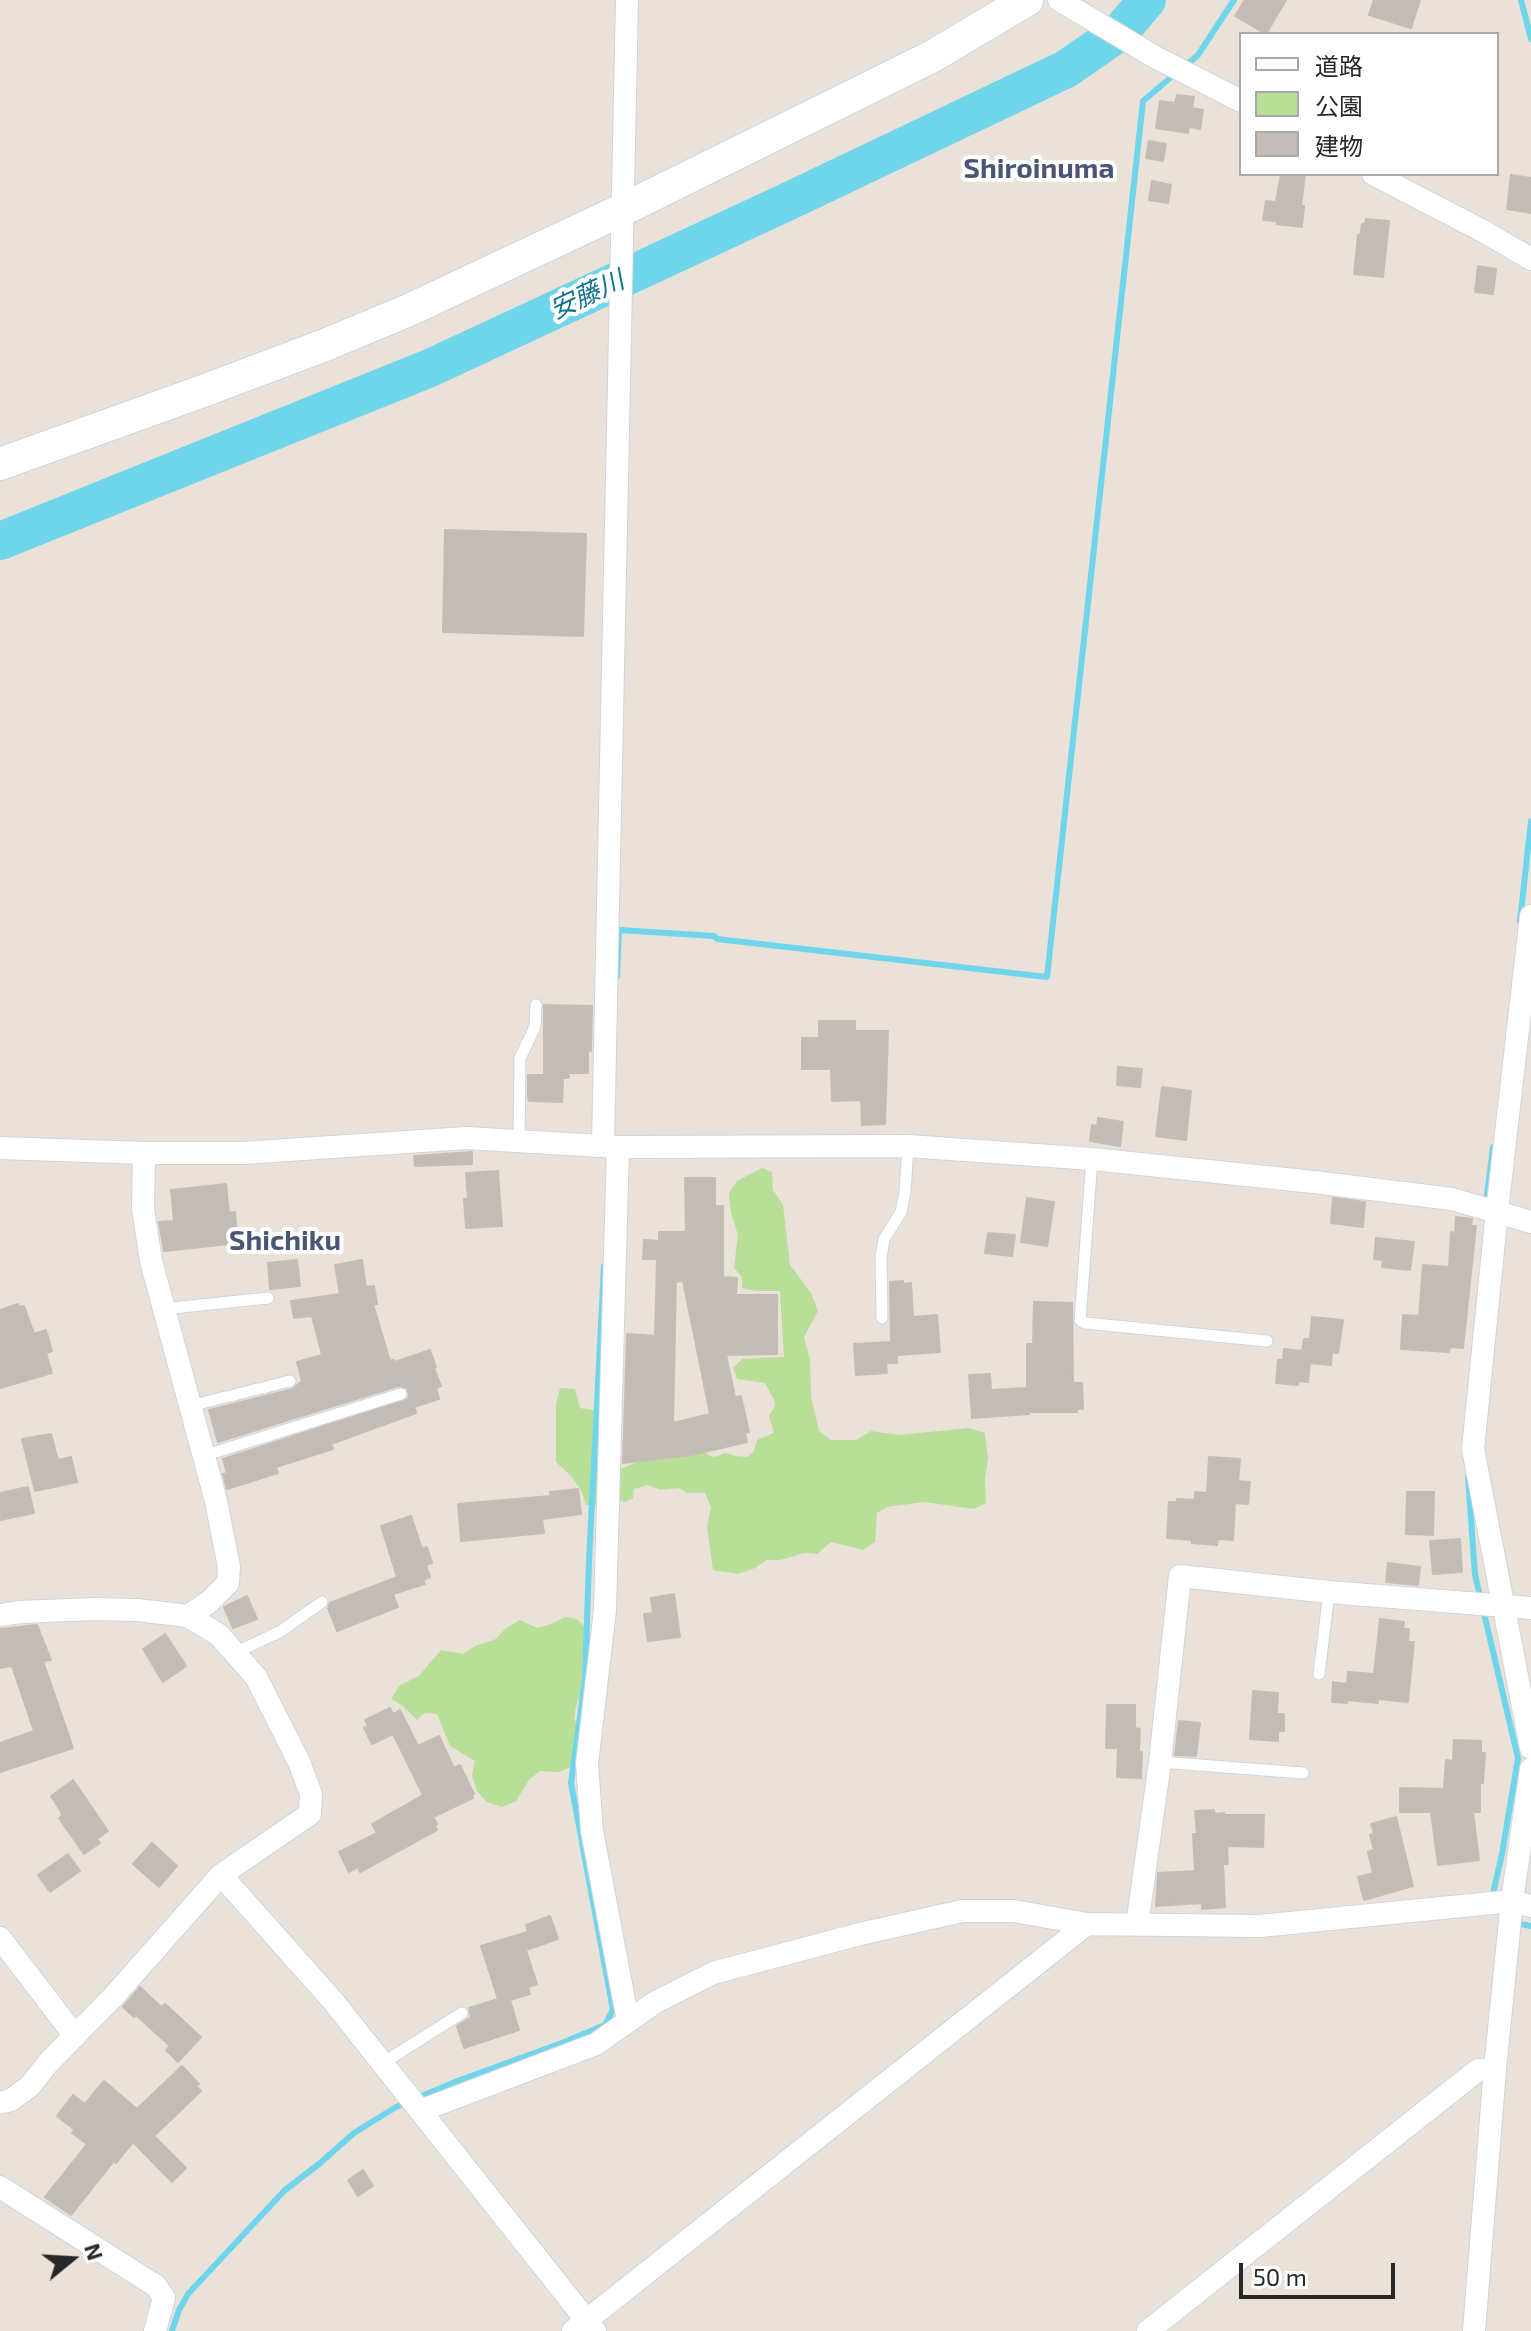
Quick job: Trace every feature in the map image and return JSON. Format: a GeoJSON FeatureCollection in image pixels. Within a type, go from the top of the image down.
{"type":"FeatureCollection","features":[{"type":"Feature","properties":{"kind":"street"},"geometry":{"type":"LineString","coordinates":[[627,0],[605,1610],[587,1764],[592,1831],[628,2021]]}},
{"type":"Feature","properties":{"kind":"street"},"geometry":{"type":"LineString","coordinates":[[0,464],[325,345],[409,310],[624,209],[931,57],[1027,0]]}},
{"type":"Feature","properties":{"kind":"street"},"geometry":{"type":"LineString","coordinates":[[1067,5],[1155,57],[1239,100]]}},
{"type":"Feature","properties":{"kind":"street"},"geometry":{"type":"LineString","coordinates":[[1377,176],[1531,259]]}},
{"type":"Feature","properties":{"kind":"street"},"geometry":{"type":"LineString","coordinates":[[1531,916],[1473,1449],[1531,1748]]}},
{"type":"Feature","properties":{"kind":"street"},"geometry":{"type":"LineString","coordinates":[[0,1148],[243,1153],[466,1138],[610,1145],[908,1146],[1092,1159],[1437,1197],[1531,1222]]}},
{"type":"Feature","properties":{"kind":"street"},"geometry":{"type":"LineString","coordinates":[[144,1153],[143,1209],[151,1261],[216,1501],[229,1567],[228,1583],[209,1602],[188,1616]]}},
{"type":"Feature","properties":{"kind":"street"},"geometry":{"type":"LineString","coordinates":[[1137,1925],[1160,1762],[1180,1576],[1329,1592],[1531,1608]]}},
{"type":"Feature","properties":{"kind":"street"},"geometry":{"type":"LineString","coordinates":[[0,1615],[94,1609],[188,1616],[219,1635],[256,1677],[299,1762],[311,1794],[310,1814],[221,1875],[30,2086],[11,2100],[0,2103]]}},
{"type":"Feature","properties":{"kind":"street"},"geometry":{"type":"LineString","coordinates":[[1474,2331],[1495,2069],[1522,1904],[1531,1769]]}},
{"type":"Feature","properties":{"kind":"street"},"geometry":{"type":"LineString","coordinates":[[221,1875],[333,2001],[383,2063],[585,2327],[1087,1924]]}},
{"type":"Feature","properties":{"kind":"street"},"geometry":{"type":"LineString","coordinates":[[420,2111],[596,2044],[654,2003],[713,1973],[962,1911],[1014,1911],[1087,1924],[1260,1926],[1522,1904]]}},
{"type":"Feature","properties":{"kind":"street"},"geometry":{"type":"LineString","coordinates":[[0,1938],[75,2036]]}},
{"type":"Feature","properties":{"kind":"street"},"geometry":{"type":"LineString","coordinates":[[1148,2331],[1478,2070],[1495,2069]]}},
{"type":"Feature","properties":{"kind":"street"},"geometry":{"type":"LineString","coordinates":[[0,2187],[156,2286],[164,2298],[155,2331]]}},
{"type":"Feature","properties":{"kind":"lane"},"geometry":{"type":"LineString","coordinates":[[519,1141],[520,1058],[535,1027],[536,1005]]}},
{"type":"Feature","properties":{"kind":"lane"},"geometry":{"type":"LineString","coordinates":[[882,1318],[881,1257],[884,1239],[901,1212],[908,1146]]}},
{"type":"Feature","properties":{"kind":"lane"},"geometry":{"type":"LineString","coordinates":[[1092,1159],[1080,1320],[1085,1323],[1267,1341]]}},
{"type":"Feature","properties":{"kind":"lane"},"geometry":{"type":"LineString","coordinates":[[163,1309],[268,1298]]}},
{"type":"Feature","properties":{"kind":"lane"},"geometry":{"type":"LineString","coordinates":[[190,1406],[290,1381]]}},
{"type":"Feature","properties":{"kind":"lane"},"geometry":{"type":"LineString","coordinates":[[203,1456],[401,1394]]}},
{"type":"Feature","properties":{"kind":"lane"},"geometry":{"type":"LineString","coordinates":[[1319,1674],[1329,1592]]}},
{"type":"Feature","properties":{"kind":"lane"},"geometry":{"type":"LineString","coordinates":[[235,1653],[281,1631],[322,1602]]}},
{"type":"Feature","properties":{"kind":"lane"},"geometry":{"type":"LineString","coordinates":[[1160,1762],[1303,1773]]}},
{"type":"Feature","properties":{"kind":"lane"},"geometry":{"type":"LineString","coordinates":[[383,2063],[462,2013]]}},
{"type":"Feature","properties":{"kind":"green space"},"geometry":{"type":"Polygon","coordinates":[[[762,1168],[772,1172],[773,1190],[783,1205],[790,1265],[811,1293],[818,1311],[804,1337],[810,1359],[811,1397],[819,1431],[831,1440],[856,1440],[871,1431],[899,1435],[969,1428],[985,1433],[988,1458],[986,1503],[974,1509],[924,1502],[887,1507],[877,1513],[875,1542],[863,1550],[831,1542],[817,1554],[805,1553],[767,1560],[738,1574],[713,1570],[707,1527],[711,1507],[705,1493],[687,1493],[679,1488],[661,1490],[648,1485],[634,1489],[633,1498],[625,1502],[604,1499],[596,1505],[586,1505],[572,1477],[556,1462],[556,1405],[560,1388],[575,1389],[580,1408],[604,1412],[619,1470],[651,1456],[702,1450],[715,1457],[725,1453],[748,1457],[754,1451],[757,1440],[774,1433],[769,1416],[775,1406],[774,1400],[765,1383],[737,1379],[733,1368],[742,1359],[784,1357],[780,1291],[742,1288],[742,1277],[734,1268],[738,1235],[729,1193],[737,1181],[762,1168]]]}},
{"type":"Feature","properties":{"kind":"green space"},"geometry":{"type":"Polygon","coordinates":[[[565,1617],[577,1619],[592,1635],[591,1670],[576,1705],[574,1719],[582,1732],[579,1764],[559,1772],[540,1771],[529,1780],[516,1801],[502,1807],[487,1802],[477,1791],[472,1775],[475,1761],[450,1746],[437,1714],[424,1713],[417,1720],[391,1699],[400,1685],[419,1676],[441,1650],[463,1654],[496,1639],[506,1628],[520,1620],[537,1628],[565,1617]]]}},
{"type":"Feature","properties":{"kind":"building"},"geometry":{"type":"Polygon","coordinates":[[[1245,0],[1286,0],[1267,32],[1235,16],[1245,0]]]}},
{"type":"Feature","properties":{"kind":"building"},"geometry":{"type":"Polygon","coordinates":[[[1374,0],[1420,0],[1411,28],[1369,15],[1374,0]]]}},
{"type":"Feature","properties":{"kind":"building"},"geometry":{"type":"Polygon","coordinates":[[[1177,95],[1194,97],[1192,108],[1203,110],[1200,129],[1189,127],[1188,133],[1156,128],[1160,101],[1175,103],[1177,95]]]}},
{"type":"Feature","properties":{"kind":"building"},"geometry":{"type":"Polygon","coordinates":[[[1149,141],[1166,144],[1163,161],[1146,158],[1149,141]]]}},
{"type":"Feature","properties":{"kind":"building"},"geometry":{"type":"Polygon","coordinates":[[[1511,175],[1531,178],[1531,213],[1507,209],[1511,175]]]}},
{"type":"Feature","properties":{"kind":"building"},"geometry":{"type":"Polygon","coordinates":[[[1281,176],[1305,176],[1302,227],[1263,220],[1266,201],[1276,202],[1281,176]]]}},
{"type":"Feature","properties":{"kind":"building"},"geometry":{"type":"Polygon","coordinates":[[[1152,181],[1171,185],[1168,203],[1149,200],[1152,181]]]}},
{"type":"Feature","properties":{"kind":"building"},"geometry":{"type":"Polygon","coordinates":[[[1366,219],[1389,221],[1383,277],[1354,274],[1358,235],[1366,219]]]}},
{"type":"Feature","properties":{"kind":"building"},"geometry":{"type":"Polygon","coordinates":[[[1478,266],[1496,269],[1493,294],[1475,292],[1478,266]]]}},
{"type":"Feature","properties":{"kind":"building"},"geometry":{"type":"Polygon","coordinates":[[[445,530],[586,534],[583,636],[443,632],[445,530]]]}},
{"type":"Feature","properties":{"kind":"building"},"geometry":{"type":"Polygon","coordinates":[[[544,1005],[592,1006],[588,1073],[568,1073],[569,1078],[563,1078],[562,1102],[529,1101],[528,1096],[528,1075],[544,1075],[544,1005]]]}},
{"type":"Feature","properties":{"kind":"building"},"geometry":{"type":"Polygon","coordinates":[[[819,1021],[855,1021],[855,1031],[888,1031],[885,1124],[862,1125],[861,1100],[832,1101],[831,1069],[802,1069],[802,1038],[819,1038],[819,1021]]]}},
{"type":"Feature","properties":{"kind":"building"},"geometry":{"type":"Polygon","coordinates":[[[1118,1067],[1142,1069],[1140,1087],[1117,1085],[1118,1067]]]}},
{"type":"Feature","properties":{"kind":"building"},"geometry":{"type":"Polygon","coordinates":[[[1162,1087],[1191,1091],[1186,1140],[1156,1136],[1162,1087]]]}},
{"type":"Feature","properties":{"kind":"building"},"geometry":{"type":"Polygon","coordinates":[[[1098,1118],[1123,1122],[1120,1146],[1090,1141],[1092,1125],[1097,1126],[1098,1118]]]}},
{"type":"Feature","properties":{"kind":"building"},"geometry":{"type":"Polygon","coordinates":[[[472,1152],[472,1164],[415,1166],[414,1156],[472,1152]]]}},
{"type":"Feature","properties":{"kind":"building"},"geometry":{"type":"Polygon","coordinates":[[[498,1171],[502,1226],[466,1228],[466,1173],[498,1171]]]}},
{"type":"Feature","properties":{"kind":"building"},"geometry":{"type":"Polygon","coordinates":[[[685,1178],[715,1178],[715,1206],[723,1206],[723,1277],[737,1278],[736,1295],[777,1295],[777,1354],[726,1355],[735,1397],[741,1396],[749,1432],[745,1433],[747,1442],[691,1455],[623,1463],[627,1334],[655,1336],[657,1259],[643,1259],[644,1240],[659,1241],[659,1232],[686,1232],[685,1178]],[[683,1281],[676,1282],[673,1423],[710,1414],[683,1281]]]}},
{"type":"Feature","properties":{"kind":"building"},"geometry":{"type":"Polygon","coordinates":[[[226,1184],[229,1213],[235,1212],[238,1243],[164,1251],[159,1222],[174,1221],[171,1190],[226,1184]]]}},
{"type":"Feature","properties":{"kind":"building"},"geometry":{"type":"Polygon","coordinates":[[[1027,1198],[1054,1202],[1047,1246],[1021,1242],[1027,1198]]]}},
{"type":"Feature","properties":{"kind":"building"},"geometry":{"type":"Polygon","coordinates":[[[1333,1198],[1365,1202],[1363,1227],[1331,1223],[1333,1198]]]}},
{"type":"Feature","properties":{"kind":"building"},"geometry":{"type":"Polygon","coordinates":[[[1456,1217],[1472,1219],[1471,1226],[1476,1226],[1463,1348],[1450,1347],[1449,1352],[1401,1349],[1403,1315],[1419,1316],[1423,1265],[1449,1267],[1451,1232],[1455,1233],[1456,1217]]]}},
{"type":"Feature","properties":{"kind":"building"},"geometry":{"type":"Polygon","coordinates":[[[988,1233],[1015,1235],[1012,1256],[985,1253],[988,1233]]]}},
{"type":"Feature","properties":{"kind":"building"},"geometry":{"type":"Polygon","coordinates":[[[1376,1238],[1414,1242],[1410,1270],[1382,1267],[1383,1260],[1374,1259],[1376,1238]]]}},
{"type":"Feature","properties":{"kind":"building"},"geometry":{"type":"Polygon","coordinates":[[[297,1260],[300,1286],[270,1289],[268,1263],[297,1260]]]}},
{"type":"Feature","properties":{"kind":"building"},"geometry":{"type":"Polygon","coordinates":[[[362,1260],[366,1287],[374,1286],[377,1304],[373,1304],[390,1361],[430,1350],[441,1386],[436,1388],[439,1399],[414,1407],[416,1413],[331,1444],[333,1449],[276,1467],[278,1473],[227,1489],[223,1459],[408,1399],[407,1388],[398,1386],[218,1442],[209,1410],[293,1389],[302,1381],[297,1362],[322,1355],[312,1316],[294,1318],[291,1301],[340,1294],[335,1265],[362,1260]]]}},
{"type":"Feature","properties":{"kind":"building"},"geometry":{"type":"Polygon","coordinates":[[[903,1281],[903,1284],[911,1283],[913,1317],[937,1315],[940,1352],[897,1355],[897,1363],[886,1363],[887,1373],[856,1375],[854,1344],[891,1342],[890,1282],[903,1281]]]}},
{"type":"Feature","properties":{"kind":"building"},"geometry":{"type":"Polygon","coordinates":[[[1034,1302],[1072,1303],[1073,1383],[1082,1383],[1083,1409],[1077,1409],[1077,1412],[1029,1412],[972,1418],[969,1375],[990,1374],[991,1390],[1027,1388],[1027,1344],[1033,1344],[1034,1302]]]}},
{"type":"Feature","properties":{"kind":"building"},"geometry":{"type":"Polygon","coordinates":[[[18,1304],[19,1307],[24,1306],[34,1334],[46,1330],[52,1351],[46,1353],[52,1373],[0,1388],[0,1310],[18,1304]]]}},
{"type":"Feature","properties":{"kind":"building"},"geometry":{"type":"Polygon","coordinates":[[[1312,1317],[1343,1320],[1338,1353],[1332,1352],[1331,1365],[1310,1363],[1308,1382],[1298,1381],[1298,1385],[1276,1383],[1278,1360],[1283,1360],[1284,1349],[1302,1351],[1304,1339],[1310,1339],[1312,1317]]]}},
{"type":"Feature","properties":{"kind":"building"},"geometry":{"type":"Polygon","coordinates":[[[51,1434],[58,1460],[71,1457],[77,1482],[35,1491],[22,1439],[51,1434]]]}},
{"type":"Feature","properties":{"kind":"building"},"geometry":{"type":"Polygon","coordinates":[[[1209,1457],[1240,1459],[1238,1481],[1250,1482],[1248,1504],[1235,1503],[1233,1540],[1218,1539],[1217,1545],[1167,1538],[1169,1502],[1195,1500],[1195,1492],[1207,1493],[1209,1457]]]}},
{"type":"Feature","properties":{"kind":"building"},"geometry":{"type":"Polygon","coordinates":[[[28,1487],[34,1513],[0,1520],[0,1493],[28,1487]]]}},
{"type":"Feature","properties":{"kind":"building"},"geometry":{"type":"Polygon","coordinates":[[[578,1489],[581,1514],[542,1519],[544,1533],[461,1541],[458,1504],[551,1496],[550,1492],[578,1489]]]}},
{"type":"Feature","properties":{"kind":"building"},"geometry":{"type":"Polygon","coordinates":[[[1407,1492],[1434,1492],[1433,1535],[1406,1534],[1407,1492]]]}},
{"type":"Feature","properties":{"kind":"building"},"geometry":{"type":"Polygon","coordinates":[[[411,1516],[422,1549],[427,1547],[432,1563],[426,1565],[430,1577],[423,1580],[425,1584],[393,1594],[398,1607],[337,1631],[328,1608],[330,1603],[397,1577],[381,1526],[411,1516]]]}},
{"type":"Feature","properties":{"kind":"building"},"geometry":{"type":"Polygon","coordinates":[[[1460,1539],[1462,1572],[1433,1574],[1430,1541],[1460,1539]]]}},
{"type":"Feature","properties":{"kind":"building"},"geometry":{"type":"Polygon","coordinates":[[[1388,1563],[1420,1567],[1418,1585],[1386,1582],[1388,1563]]]}},
{"type":"Feature","properties":{"kind":"building"},"geometry":{"type":"Polygon","coordinates":[[[674,1594],[680,1637],[648,1641],[644,1614],[653,1613],[651,1598],[674,1594]]]}},
{"type":"Feature","properties":{"kind":"building"},"geometry":{"type":"Polygon","coordinates":[[[247,1596],[257,1619],[233,1628],[224,1607],[247,1596]]]}},
{"type":"Feature","properties":{"kind":"building"},"geometry":{"type":"Polygon","coordinates":[[[1380,1619],[1404,1622],[1403,1629],[1409,1629],[1408,1642],[1414,1642],[1408,1702],[1378,1699],[1378,1703],[1332,1702],[1333,1682],[1347,1684],[1348,1672],[1374,1674],[1380,1619]]]}},
{"type":"Feature","properties":{"kind":"building"},"geometry":{"type":"Polygon","coordinates":[[[37,1625],[51,1660],[43,1661],[73,1748],[0,1772],[0,1743],[34,1731],[12,1666],[0,1668],[0,1629],[37,1625]]]}},
{"type":"Feature","properties":{"kind":"building"},"geometry":{"type":"Polygon","coordinates":[[[165,1634],[186,1666],[163,1682],[143,1649],[165,1634]]]}},
{"type":"Feature","properties":{"kind":"building"},"geometry":{"type":"Polygon","coordinates":[[[1253,1691],[1278,1693],[1277,1714],[1284,1714],[1284,1731],[1278,1731],[1278,1741],[1250,1739],[1253,1691]]]}},
{"type":"Feature","properties":{"kind":"building"},"geometry":{"type":"Polygon","coordinates":[[[1107,1705],[1135,1705],[1135,1728],[1140,1729],[1139,1752],[1142,1752],[1141,1778],[1117,1777],[1118,1748],[1106,1748],[1107,1705]]]}},
{"type":"Feature","properties":{"kind":"building"},"geometry":{"type":"Polygon","coordinates":[[[390,1708],[393,1714],[400,1710],[418,1746],[439,1736],[454,1768],[460,1765],[473,1798],[433,1817],[437,1830],[360,1872],[358,1867],[349,1872],[339,1852],[377,1833],[372,1824],[423,1795],[393,1734],[372,1744],[364,1728],[368,1726],[365,1720],[390,1708]]]}},
{"type":"Feature","properties":{"kind":"building"},"geometry":{"type":"Polygon","coordinates":[[[1179,1721],[1200,1723],[1196,1756],[1175,1755],[1179,1721]]]}},
{"type":"Feature","properties":{"kind":"building"},"geometry":{"type":"Polygon","coordinates":[[[1454,1740],[1481,1741],[1481,1753],[1485,1753],[1483,1783],[1480,1783],[1480,1812],[1473,1812],[1479,1860],[1438,1865],[1431,1812],[1400,1812],[1400,1788],[1444,1789],[1446,1760],[1453,1761],[1454,1740]]]}},
{"type":"Feature","properties":{"kind":"building"},"geometry":{"type":"Polygon","coordinates":[[[73,1780],[108,1831],[97,1839],[100,1843],[84,1854],[59,1818],[63,1815],[51,1796],[73,1780]]]}},
{"type":"Feature","properties":{"kind":"building"},"geometry":{"type":"Polygon","coordinates":[[[1214,1810],[1215,1814],[1224,1815],[1264,1815],[1263,1847],[1227,1846],[1228,1864],[1223,1864],[1225,1907],[1202,1909],[1202,1903],[1156,1906],[1158,1873],[1195,1871],[1195,1811],[1214,1810]]]}},
{"type":"Feature","properties":{"kind":"building"},"geometry":{"type":"Polygon","coordinates":[[[1396,1817],[1413,1886],[1364,1900],[1358,1877],[1373,1873],[1368,1852],[1374,1850],[1371,1824],[1396,1817]]]}},
{"type":"Feature","properties":{"kind":"building"},"geometry":{"type":"Polygon","coordinates":[[[152,1843],[177,1866],[159,1887],[133,1864],[152,1843]]]}},
{"type":"Feature","properties":{"kind":"building"},"geometry":{"type":"Polygon","coordinates":[[[68,1854],[80,1871],[50,1892],[38,1875],[68,1854]]]}},
{"type":"Feature","properties":{"kind":"building"},"geometry":{"type":"Polygon","coordinates":[[[550,1916],[558,1939],[526,1950],[537,1984],[528,1987],[530,1994],[510,2000],[519,2030],[464,2048],[457,2026],[471,2017],[469,2008],[498,1999],[481,1946],[528,1932],[526,1925],[550,1916]]]}},
{"type":"Feature","properties":{"kind":"building"},"geometry":{"type":"Polygon","coordinates":[[[140,1987],[161,2007],[165,2004],[201,2037],[178,2062],[166,2050],[170,2046],[123,2007],[140,1987]]]}},
{"type":"Feature","properties":{"kind":"building"},"geometry":{"type":"Polygon","coordinates":[[[182,2066],[199,2084],[196,2086],[201,2091],[154,2136],[186,2168],[172,2182],[133,2142],[71,2215],[45,2197],[87,2144],[57,2116],[73,2095],[85,2104],[104,2081],[137,2109],[182,2066]]]}},
{"type":"Feature","properties":{"kind":"building"},"geometry":{"type":"Polygon","coordinates":[[[363,2170],[373,2186],[358,2196],[348,2180],[363,2170]]]}},
{"type":"Feature","properties":{"kind":"waterway","name":"安藤川"},"geometry":{"type":"LineString","coordinates":[[0,541],[430,368],[791,200],[1066,69],[1121,31],[1147,0]]}},
{"type":"Feature","properties":{"kind":"waterway"},"geometry":{"type":"LineString","coordinates":[[1184,67],[1198,55],[1234,0]]}},
{"type":"Feature","properties":{"kind":"waterway"},"geometry":{"type":"LineString","coordinates":[[1521,0],[1531,39]]}},
{"type":"Feature","properties":{"kind":"waterway"},"geometry":{"type":"LineString","coordinates":[[617,976],[619,930],[714,936],[717,939],[1047,977],[1143,101],[1175,74]]}},
{"type":"Feature","properties":{"kind":"waterway"},"geometry":{"type":"LineString","coordinates":[[1520,921],[1531,821]]}},
{"type":"Feature","properties":{"kind":"waterway"},"geometry":{"type":"LineString","coordinates":[[1486,1203],[1493,1147]]}},
{"type":"Feature","properties":{"kind":"waterway"},"geometry":{"type":"LineString","coordinates":[[172,2331],[188,2294],[285,2190],[354,2133],[396,2107],[605,2025],[613,2010],[571,1783],[585,1680],[604,1266]]}},
{"type":"Feature","properties":{"kind":"waterway"},"geometry":{"type":"LineString","coordinates":[[1468,1477],[1475,1575],[1518,1758],[1492,1898]]}},
{"type":"Feature","properties":{"kind":"waterway"},"geometry":{"type":"LineString","coordinates":[[1515,1923],[1531,1926]]}},
{"type":"Feature","properties":{"kind":"district","name":"Shiroinuma"},"geometry":{"type":"Point","coordinates":[1039,169]}},
{"type":"Feature","properties":{"kind":"district","name":"Shichiku"},"geometry":{"type":"Point","coordinates":[285,1241]}}]}
